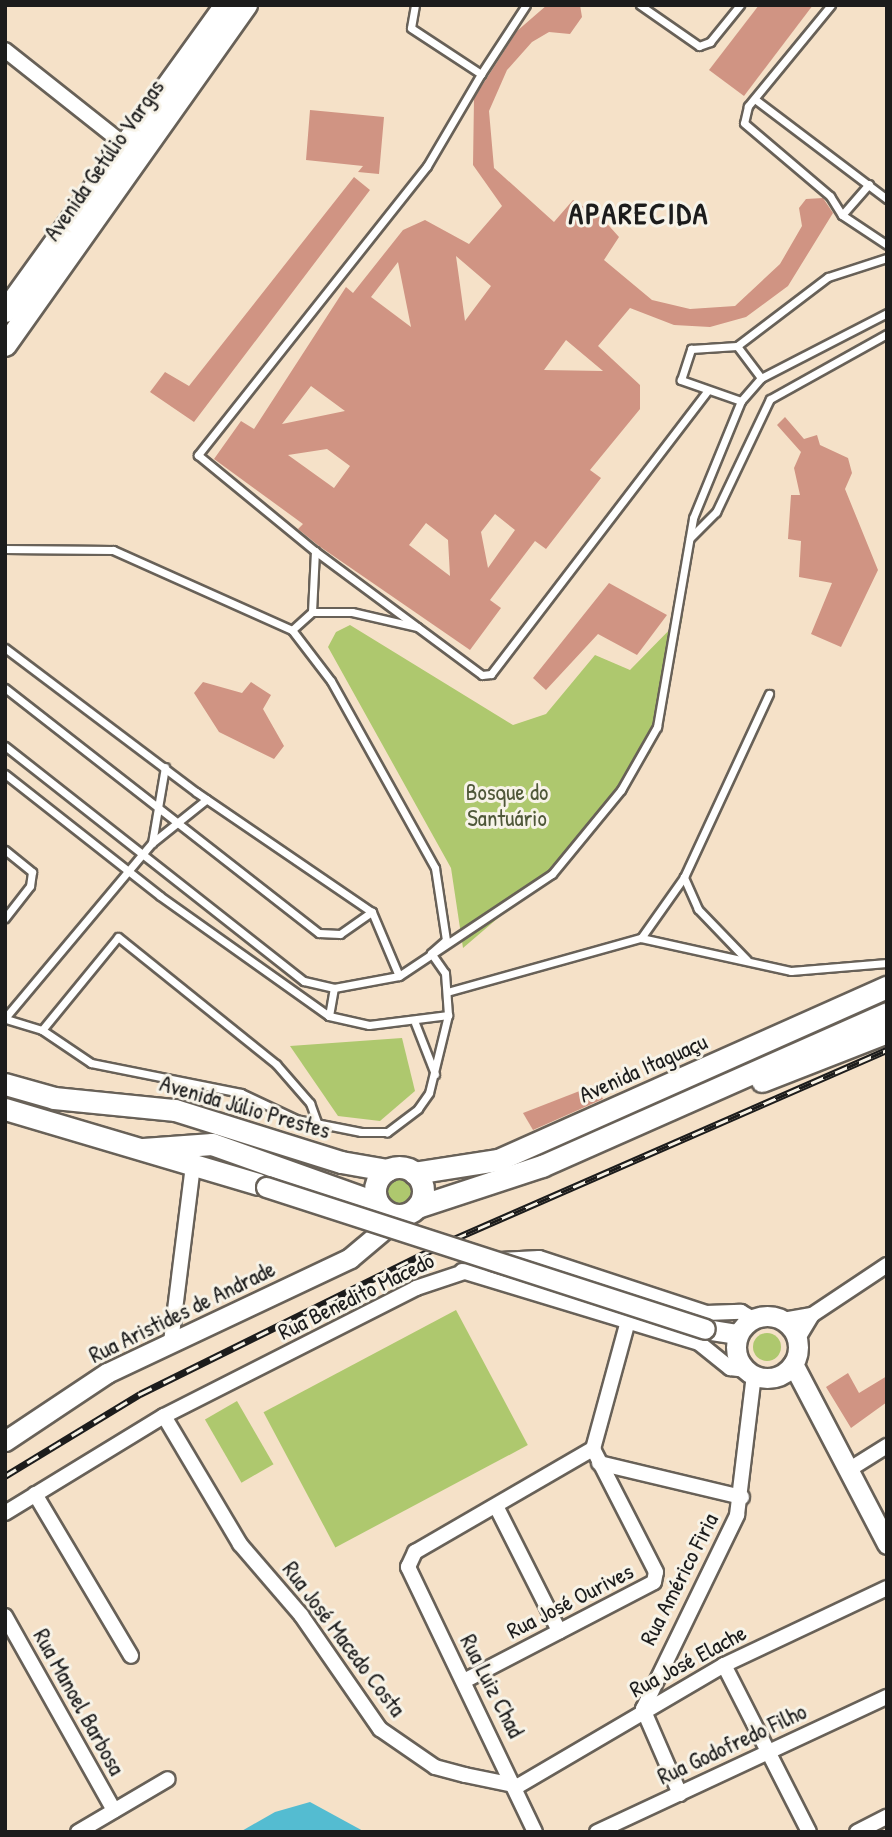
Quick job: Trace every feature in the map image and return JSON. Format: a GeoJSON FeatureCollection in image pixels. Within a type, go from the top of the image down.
{"type":"FeatureCollection","features":[{"type":"Feature","properties":{"kind":"main road","name":"Avenida Getúlio Vargas"},"geometry":{"type":"LineString","coordinates":[[131,150],[225,5]]}},
{"type":"Feature","properties":{"kind":"main road","name":"Avenida Getúlio Vargas"},"geometry":{"type":"LineString","coordinates":[[5,345],[15,301],[246,5]]}},
{"type":"Feature","properties":{"kind":"main road","name":"Avenida Itaguaçu"},"geometry":{"type":"LineString","coordinates":[[387,1170],[414,1173],[498,1160],[887,987]]}},
{"type":"Feature","properties":{"kind":"main road"},"geometry":{"type":"LineString","coordinates":[[395,1209],[542,1166],[887,1013]]}},
{"type":"Feature","properties":{"kind":"main road"},"geometry":{"type":"LineString","coordinates":[[712,1090],[792,1072],[887,1032]]}},
{"type":"Feature","properties":{"kind":"main road","name":"Avenida Júlio Prestes"},"geometry":{"type":"LineString","coordinates":[[5,1084],[54,1098],[159,1107],[387,1170]]}},
{"type":"Feature","properties":{"kind":"main road"},"geometry":{"type":"LineString","coordinates":[[127,1105],[116,1129],[132,1148]]}},
{"type":"Feature","properties":{"kind":"main road"},"geometry":{"type":"LineString","coordinates":[[159,1107],[197,1141],[262,1186]]}},
{"type":"Feature","properties":{"kind":"main road","name":"Avenida Júlio Prestes"},"geometry":{"type":"LineString","coordinates":[[5,1109],[262,1186],[726,1336]]}},
{"type":"Feature","properties":{"kind":"main road","name":"Avenida Júlio Prestes"},"geometry":{"type":"LineString","coordinates":[[132,1148],[197,1141],[395,1209]]}},
{"type":"Feature","properties":{"kind":"main road"},"geometry":{"type":"LineString","coordinates":[[387,1170],[377,1181],[395,1209]]}},
{"type":"Feature","properties":{"kind":"main road"},"geometry":{"type":"LineString","coordinates":[[395,1209],[422,1186],[414,1173]]}},
{"type":"Feature","properties":{"kind":"main road","name":"Rua Aristides de Andrade"},"geometry":{"type":"LineString","coordinates":[[5,1441],[107,1373],[337,1265],[383,1233],[395,1209]]}},
{"type":"Feature","properties":{"kind":"main road"},"geometry":{"type":"LineString","coordinates":[[812,1401],[776,1377],[750,1373],[726,1336],[753,1319],[783,1320],[797,1340],[793,1364],[887,1544]]}},
{"type":"Feature","properties":{"kind":"main road"},"geometry":{"type":"LineString","coordinates":[[776,1377],[793,1364]]}},
{"type":"Feature","properties":{"kind":"street"},"geometry":{"type":"LineString","coordinates":[[5,50],[131,150]]}},
{"type":"Feature","properties":{"kind":"street"},"geometry":{"type":"LineString","coordinates":[[171,1342],[193,1166]]}},
{"type":"Feature","properties":{"kind":"street"},"geometry":{"type":"LineString","coordinates":[[462,1271],[532,1257],[706,1313],[741,1312],[753,1319]]}},
{"type":"Feature","properties":{"kind":"street"},"geometry":{"type":"LineString","coordinates":[[783,1320],[812,1315],[887,1265]]}},
{"type":"Feature","properties":{"kind":"street","name":"Rua Benedito Macedo"},"geometry":{"type":"LineString","coordinates":[[5,1513],[164,1416],[416,1288],[462,1271],[699,1343],[730,1368],[750,1373]]}},
{"type":"Feature","properties":{"kind":"street"},"geometry":{"type":"LineString","coordinates":[[797,1340],[812,1315]]}},
{"type":"Feature","properties":{"kind":"street"},"geometry":{"type":"LineString","coordinates":[[596,1456],[628,1321]]}},
{"type":"Feature","properties":{"kind":"street","name":"Rua Américo Firia"},"geometry":{"type":"LineString","coordinates":[[643,1709],[742,1497],[750,1373]]}},
{"type":"Feature","properties":{"kind":"street","name":"Rua José Macedo Costa"},"geometry":{"type":"LineString","coordinates":[[164,1416],[240,1544],[301,1615],[380,1729],[435,1767],[518,1786]]}},
{"type":"Feature","properties":{"kind":"street"},"geometry":{"type":"LineString","coordinates":[[850,1469],[887,1446]]}},
{"type":"Feature","properties":{"kind":"street"},"geometry":{"type":"LineString","coordinates":[[559,1631],[498,1510],[596,1456],[742,1497]]}},
{"type":"Feature","properties":{"kind":"street","name":"Rua José Ourives"},"geometry":{"type":"LineString","coordinates":[[464,1681],[657,1578],[596,1456]]}},
{"type":"Feature","properties":{"kind":"street"},"geometry":{"type":"LineString","coordinates":[[35,1494],[131,1656]]}},
{"type":"Feature","properties":{"kind":"street","name":"Rua Luiz Chad"},"geometry":{"type":"LineString","coordinates":[[498,1510],[409,1561],[409,1573],[518,1786],[535,1832]]}},
{"type":"Feature","properties":{"kind":"street","name":"Rua José Elache"},"geometry":{"type":"LineString","coordinates":[[518,1786],[643,1709],[724,1665],[887,1588]]}},
{"type":"Feature","properties":{"kind":"street","name":"Rua Manoel Barbosa"},"geometry":{"type":"LineString","coordinates":[[5,1616],[114,1810]]}},
{"type":"Feature","properties":{"kind":"street"},"geometry":{"type":"LineString","coordinates":[[724,1665],[809,1832]]}},
{"type":"Feature","properties":{"kind":"street","name":"Rua Godofredo Filho"},"geometry":{"type":"LineString","coordinates":[[597,1832],[887,1697]]}},
{"type":"Feature","properties":{"kind":"street"},"geometry":{"type":"LineString","coordinates":[[643,1709],[680,1794]]}},
{"type":"Feature","properties":{"kind":"street"},"geometry":{"type":"LineString","coordinates":[[78,1832],[168,1779]]}},
{"type":"Feature","properties":{"kind":"street"},"geometry":{"type":"LineString","coordinates":[[857,1832],[887,1817]]}},
{"type":"Feature","properties":{"kind":"lane"},"geometry":{"type":"LineString","coordinates":[[415,5],[411,28],[481,74]]}},
{"type":"Feature","properties":{"kind":"lane"},"geometry":{"type":"LineString","coordinates":[[526,5],[481,74],[427,166],[198,455],[315,551],[482,675],[503,667],[707,391]]}},
{"type":"Feature","properties":{"kind":"lane"},"geometry":{"type":"LineString","coordinates":[[640,5],[699,46],[710,42],[740,5]]}},
{"type":"Feature","properties":{"kind":"lane"},"geometry":{"type":"LineString","coordinates":[[831,5],[756,100],[744,123],[830,196],[842,215],[887,245]]}},
{"type":"Feature","properties":{"kind":"lane"},"geometry":{"type":"LineString","coordinates":[[756,100],[887,200]]}},
{"type":"Feature","properties":{"kind":"lane"},"geometry":{"type":"LineString","coordinates":[[842,215],[869,184]]}},
{"type":"Feature","properties":{"kind":"lane"},"geometry":{"type":"LineString","coordinates":[[741,401],[681,380],[685,356],[702,345],[737,346],[828,277],[887,258]]}},
{"type":"Feature","properties":{"kind":"lane"},"geometry":{"type":"LineString","coordinates":[[430,953],[552,874],[621,790],[657,727],[699,498],[741,401],[761,378],[887,313]]}},
{"type":"Feature","properties":{"kind":"lane"},"geometry":{"type":"LineString","coordinates":[[690,538],[716,512],[770,399],[887,334]]}},
{"type":"Feature","properties":{"kind":"lane"},"geometry":{"type":"LineString","coordinates":[[737,346],[761,378]]}},
{"type":"Feature","properties":{"kind":"lane"},"geometry":{"type":"LineString","coordinates":[[5,549],[113,550],[292,631],[331,681],[435,868],[446,940],[399,976],[334,988],[304,981],[145,853],[5,746]]}},
{"type":"Feature","properties":{"kind":"lane"},"geometry":{"type":"LineString","coordinates":[[312,612],[315,551]]}},
{"type":"Feature","properties":{"kind":"lane"},"geometry":{"type":"LineString","coordinates":[[292,631],[312,612],[352,612],[418,626]]}},
{"type":"Feature","properties":{"kind":"lane"},"geometry":{"type":"LineString","coordinates":[[5,648],[207,799],[372,912],[399,976]]}},
{"type":"Feature","properties":{"kind":"lane"},"geometry":{"type":"LineString","coordinates":[[5,688],[156,809],[319,933],[340,934],[372,912]]}},
{"type":"Feature","properties":{"kind":"lane"},"geometry":{"type":"LineString","coordinates":[[641,938],[684,877],[769,694]]}},
{"type":"Feature","properties":{"kind":"lane"},"geometry":{"type":"LineString","coordinates":[[152,843],[165,767]]}},
{"type":"Feature","properties":{"kind":"lane"},"geometry":{"type":"LineString","coordinates":[[5,774],[129,872],[330,1016],[369,1025],[415,1023],[448,1016]]}},
{"type":"Feature","properties":{"kind":"lane"},"geometry":{"type":"LineString","coordinates":[[207,799],[152,843],[5,1018],[42,1030],[91,1063],[241,1093],[318,1125],[387,1132],[418,1109],[435,1074],[448,1016],[445,973],[430,953]]}},
{"type":"Feature","properties":{"kind":"lane"},"geometry":{"type":"LineString","coordinates":[[5,850],[32,872],[30,886],[5,918]]}},
{"type":"Feature","properties":{"kind":"lane"},"geometry":{"type":"LineString","coordinates":[[684,877],[698,909],[750,962]]}},
{"type":"Feature","properties":{"kind":"lane"},"geometry":{"type":"LineString","coordinates":[[447,992],[641,938],[750,962],[827,973],[887,963]]}},
{"type":"Feature","properties":{"kind":"lane"},"geometry":{"type":"LineString","coordinates":[[42,1030],[108,942],[125,940],[276,1064],[310,1103],[318,1125]]}},
{"type":"Feature","properties":{"kind":"lane"},"geometry":{"type":"LineString","coordinates":[[330,1016],[334,988]]}},
{"type":"Feature","properties":{"kind":"lane"},"geometry":{"type":"LineString","coordinates":[[415,1023],[435,1074]]}},
{"type":"Feature","properties":{"kind":"green space","name":"Bosque do Santuário"},"geometry":{"type":"Polygon","coordinates":[[[683,616],[651,752],[582,846],[463,948],[451,868],[328,647],[336,632],[350,625],[513,725],[546,714],[595,655],[630,670],[683,616]]]}},
{"type":"Feature","properties":{"kind":"green space"},"geometry":{"type":"Polygon","coordinates":[[[402,1038],[415,1091],[380,1121],[338,1116],[290,1046],[402,1038]]]}},
{"type":"Feature","properties":{"kind":"green space"},"geometry":{"type":"Polygon","coordinates":[[[398,1176],[408,1181],[413,1191],[408,1201],[398,1206],[388,1201],[383,1191],[388,1181],[398,1176]]]}},
{"type":"Feature","properties":{"kind":"green space"},"geometry":{"type":"Polygon","coordinates":[[[456,1310],[528,1445],[335,1547],[264,1412],[456,1310]]]}},
{"type":"Feature","properties":{"kind":"green space"},"geometry":{"type":"Polygon","coordinates":[[[767,1333],[777,1337],[781,1347],[777,1357],[767,1361],[757,1357],[753,1347],[757,1337],[767,1333]]]}},
{"type":"Feature","properties":{"kind":"green space"},"geometry":{"type":"Polygon","coordinates":[[[237,1401],[274,1464],[241,1483],[205,1420],[237,1401]]]}},
{"type":"Feature","properties":{"kind":"water"},"geometry":{"type":"Polygon","coordinates":[[[310,1802],[365,1832],[240,1832],[275,1812],[310,1802]]]}},
{"type":"Feature","properties":{"kind":"building"},"geometry":{"type":"Polygon","coordinates":[[[547,5],[580,5],[582,17],[570,34],[549,32],[532,42],[507,70],[489,111],[494,168],[554,222],[573,200],[602,218],[619,237],[604,260],[652,300],[690,309],[735,306],[780,264],[802,226],[799,208],[806,199],[823,198],[833,213],[788,286],[746,317],[710,327],[674,325],[630,308],[598,346],[640,385],[640,409],[590,470],[601,478],[546,549],[535,541],[490,600],[501,608],[470,650],[319,546],[298,529],[303,524],[214,459],[241,421],[254,429],[346,287],[353,293],[403,230],[425,220],[469,244],[502,206],[473,165],[474,98],[517,31],[547,5]],[[456,256],[465,321],[491,286],[456,256]],[[398,262],[371,297],[411,327],[398,262]],[[566,340],[544,370],[603,371],[566,340]],[[311,386],[282,424],[345,411],[311,386]],[[327,449],[288,455],[334,488],[350,466],[327,449]],[[495,514],[481,532],[488,568],[515,530],[495,514]],[[426,523],[409,545],[450,576],[448,540],[426,523]]]}},
{"type":"Feature","properties":{"kind":"building"},"geometry":{"type":"Polygon","coordinates":[[[759,5],[813,5],[744,96],[709,70],[759,5]]]}},
{"type":"Feature","properties":{"kind":"building"},"geometry":{"type":"Polygon","coordinates":[[[310,110],[384,117],[379,174],[358,172],[363,166],[306,160],[310,110]]]}},
{"type":"Feature","properties":{"kind":"building"},"geometry":{"type":"Polygon","coordinates":[[[354,177],[370,190],[194,422],[150,392],[165,372],[189,386],[354,177]]]}},
{"type":"Feature","properties":{"kind":"building"},"geometry":{"type":"Polygon","coordinates":[[[785,417],[804,439],[817,435],[820,445],[848,458],[852,473],[845,489],[878,570],[841,647],[811,634],[832,583],[799,577],[801,541],[788,539],[791,495],[800,495],[794,468],[801,452],[777,425],[785,417]]]}},
{"type":"Feature","properties":{"kind":"building"},"geometry":{"type":"Polygon","coordinates":[[[609,583],[667,615],[637,655],[598,634],[546,690],[533,678],[609,583]]]}},
{"type":"Feature","properties":{"kind":"building"},"geometry":{"type":"Polygon","coordinates":[[[203,682],[242,693],[251,682],[271,695],[263,709],[284,746],[274,759],[219,732],[194,693],[203,682]]]}},
{"type":"Feature","properties":{"kind":"building"},"geometry":{"type":"Polygon","coordinates":[[[595,1085],[603,1099],[533,1130],[523,1113],[595,1085]]]}},
{"type":"Feature","properties":{"kind":"building"},"geometry":{"type":"Polygon","coordinates":[[[848,1373],[859,1393],[887,1376],[887,1402],[851,1428],[826,1387],[848,1373]]]}},
{"type":"Feature","properties":{"kind":"railway"},"geometry":{"type":"LineString","coordinates":[[5,1476],[140,1394],[454,1239],[887,1050]]}},
{"type":"Feature","properties":{"kind":"district","name":"APARECIDA"},"geometry":{"type":"Point","coordinates":[639,213]}}]}
